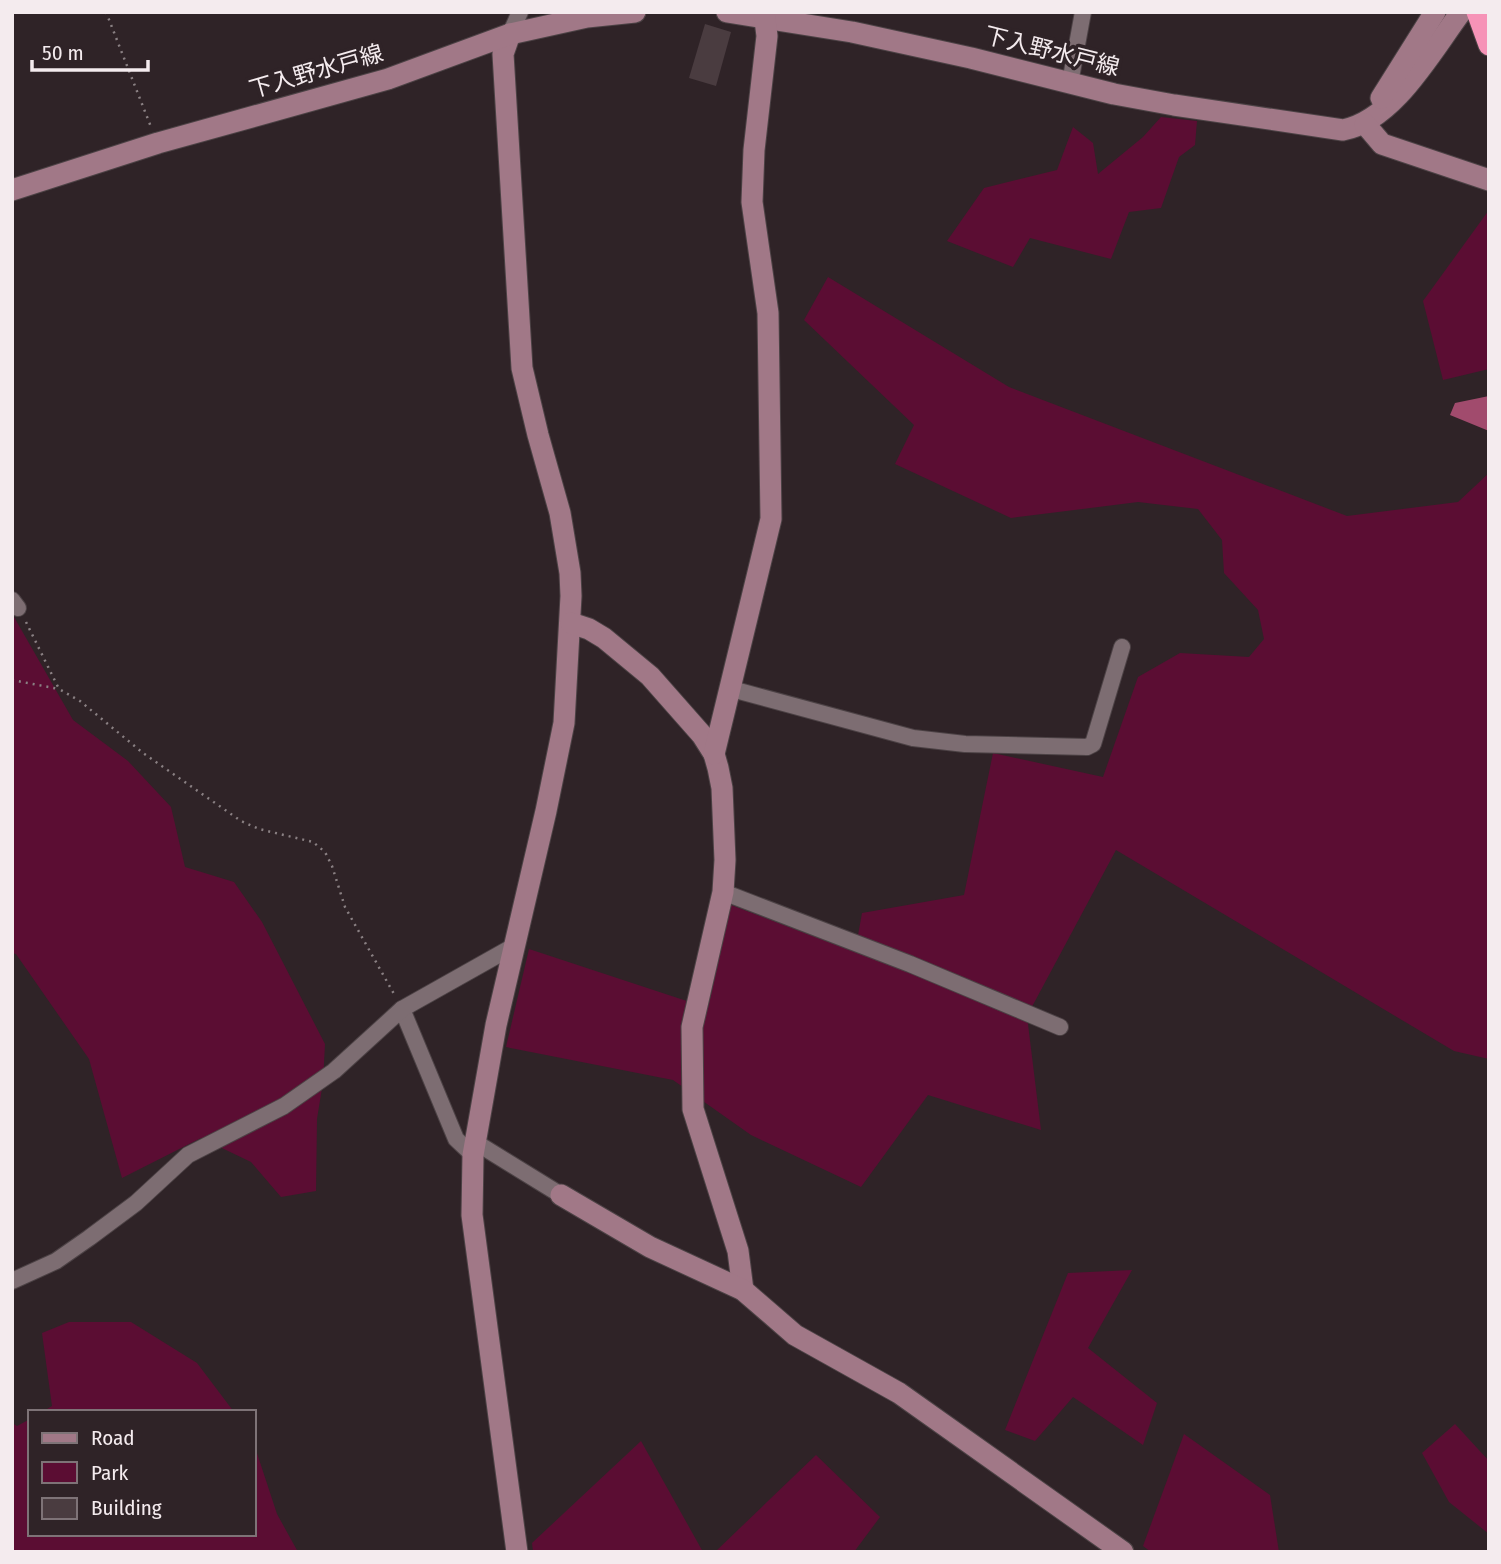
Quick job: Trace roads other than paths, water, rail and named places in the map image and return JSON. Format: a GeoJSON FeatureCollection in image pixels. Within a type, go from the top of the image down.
{"type":"FeatureCollection","features":[{"type":"Feature","properties":{"kind":"highway"},"geometry":{"type":"LineString","coordinates":[[1477,12],[1489,45]]}},
{"type":"Feature","properties":{"kind":"street"},"geometry":{"type":"LineString","coordinates":[[517,1552],[472,1215],[474,1148],[496,1024],[565,723],[571,623],[570,573],[560,513],[522,368],[503,54],[520,12]]}},
{"type":"Feature","properties":{"kind":"street","name":"下入野水戸線"},"geometry":{"type":"LineString","coordinates":[[12,190],[158,143],[388,79],[510,34],[568,17],[635,12]]}},
{"type":"Feature","properties":{"kind":"street","name":"下入野水戸線"},"geometry":{"type":"LineString","coordinates":[[727,12],[764,15],[865,34],[1174,106],[1276,119],[1330,130],[1343,130],[1365,124]]}},
{"type":"Feature","properties":{"kind":"street"},"geometry":{"type":"LineString","coordinates":[[1070,83],[1083,12]]}},
{"type":"Feature","properties":{"kind":"street"},"geometry":{"type":"LineString","coordinates":[[1365,124],[1435,12]]}},
{"type":"Feature","properties":{"kind":"street"},"geometry":{"type":"LineString","coordinates":[[1365,124],[1401,92],[1461,12]]}},
{"type":"Feature","properties":{"kind":"street"},"geometry":{"type":"LineString","coordinates":[[713,754],[771,519],[768,313],[752,202],[754,150],[767,36],[764,15]]}},
{"type":"Feature","properties":{"kind":"street"},"geometry":{"type":"LineString","coordinates":[[1365,124],[1382,144],[1489,180]]}},
{"type":"Feature","properties":{"kind":"street"},"geometry":{"type":"LineString","coordinates":[[1464,171],[1489,192]]}},
{"type":"Feature","properties":{"kind":"street"},"geometry":{"type":"LineString","coordinates":[[571,623],[604,638],[650,676],[686,716],[713,754],[722,788],[725,860],[723,892],[692,1027],[692,1109],[738,1251],[743,1290]]}},
{"type":"Feature","properties":{"kind":"street"},"geometry":{"type":"LineString","coordinates":[[728,688],[913,738],[965,744],[1087,747],[1094,744],[1122,647]]}},
{"type":"Feature","properties":{"kind":"street"},"geometry":{"type":"LineString","coordinates":[[723,892],[911,964],[1060,1027]]}},
{"type":"Feature","properties":{"kind":"street"},"geometry":{"type":"LineString","coordinates":[[12,1281],[55,1261],[89,1238],[136,1203],[187,1155],[284,1106],[334,1071],[402,1009],[514,946]]}},
{"type":"Feature","properties":{"kind":"street"},"geometry":{"type":"LineString","coordinates":[[402,1009],[456,1139],[561,1195],[650,1247],[743,1290],[795,1335],[899,1393],[1123,1552]]}}]}
